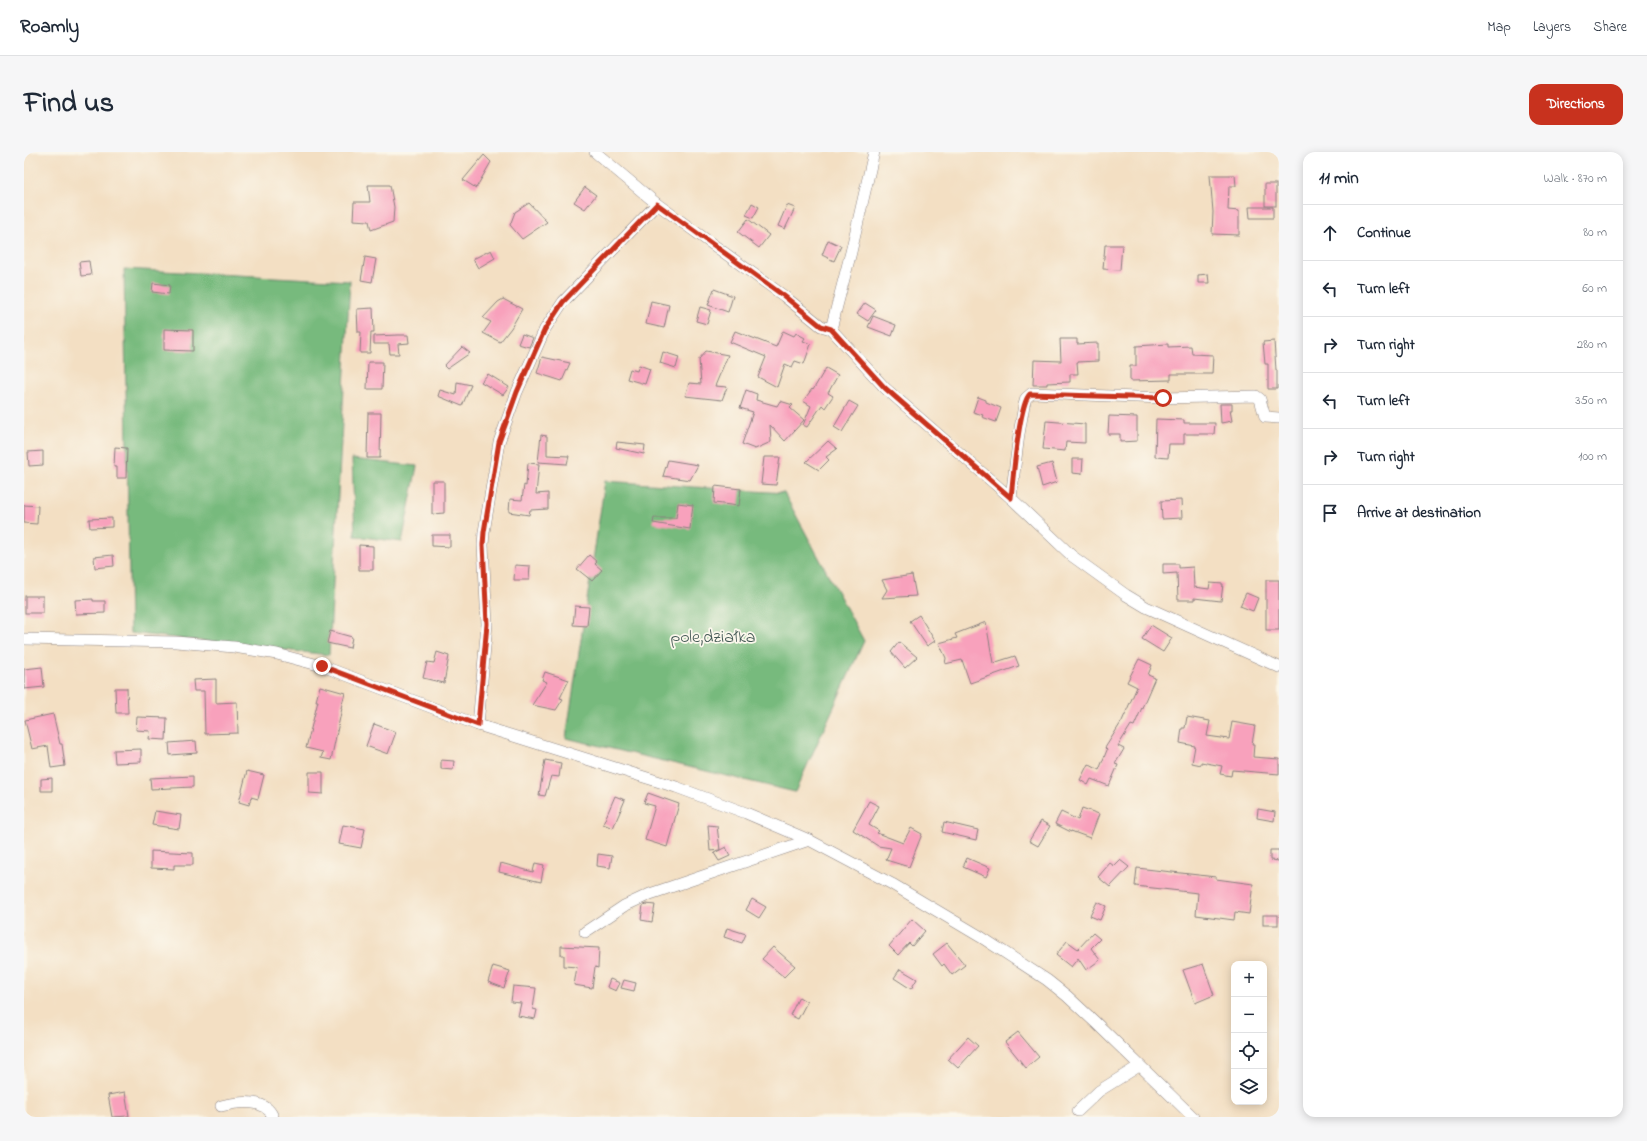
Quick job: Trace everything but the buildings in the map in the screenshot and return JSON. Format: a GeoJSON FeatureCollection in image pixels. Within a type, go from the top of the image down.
{"type":"FeatureCollection","features":[{"type":"Feature","properties":{"kind":"street"},"geometry":{"type":"LineString","coordinates":[[595,152],[657,204],[784,296],[821,326],[831,329],[885,388],[1011,498],[1072,556],[1126,595],[1146,607],[1279,667]]}},
{"type":"Feature","properties":{"kind":"street"},"geometry":{"type":"LineString","coordinates":[[831,329],[851,252],[874,152]]}},
{"type":"Feature","properties":{"kind":"street"},"geometry":{"type":"LineString","coordinates":[[478,725],[487,624],[484,538],[499,442],[538,342],[554,315],[563,302],[657,204]]}},
{"type":"Feature","properties":{"kind":"street"},"geometry":{"type":"LineString","coordinates":[[1011,498],[1021,419],[1025,401],[1030,394],[1163,398],[1256,396],[1260,399],[1265,417],[1279,418]]}},
{"type":"Feature","properties":{"kind":"street"},"geometry":{"type":"LineString","coordinates":[[24,640],[176,642],[234,647],[277,654],[322,666],[478,725],[676,787],[746,813],[809,840],[892,884],[981,937],[1047,980],[1095,1022],[1193,1117]]}},
{"type":"Feature","properties":{"kind":"street"},"geometry":{"type":"LineString","coordinates":[[585,932],[624,906],[650,894],[809,840]]}},
{"type":"Feature","properties":{"kind":"street"},"geometry":{"type":"LineString","coordinates":[[1078,1111],[1099,1091],[1140,1066]]}},
{"type":"Feature","properties":{"kind":"street"},"geometry":{"type":"LineString","coordinates":[[221,1106],[239,1102],[250,1102],[262,1106],[273,1114],[273,1117]]}},
{"type":"Feature","properties":{"kind":"green space"},"geometry":{"type":"Polygon","coordinates":[[[124,269],[350,281],[329,655],[130,633],[124,269]]]}},
{"type":"Feature","properties":{"kind":"green space"},"geometry":{"type":"Polygon","coordinates":[[[352,459],[417,466],[402,542],[355,536],[352,459]]]}},
{"type":"Feature","properties":{"kind":"green space","name":"pole,działka"},"geometry":{"type":"Polygon","coordinates":[[[605,481],[784,493],[864,641],[795,792],[566,738],[605,481]]]}},
{"type":"Feature","properties":{"kind":"route"},"geometry":{"type":"LineString","coordinates":[[322,666],[478,725],[487,624],[483,545],[499,442],[517,392],[538,342],[556,311],[657,204],[784,296],[821,326],[831,329],[885,388],[1011,498],[1024,405],[1026,398],[1030,394],[1163,398]]}}]}
